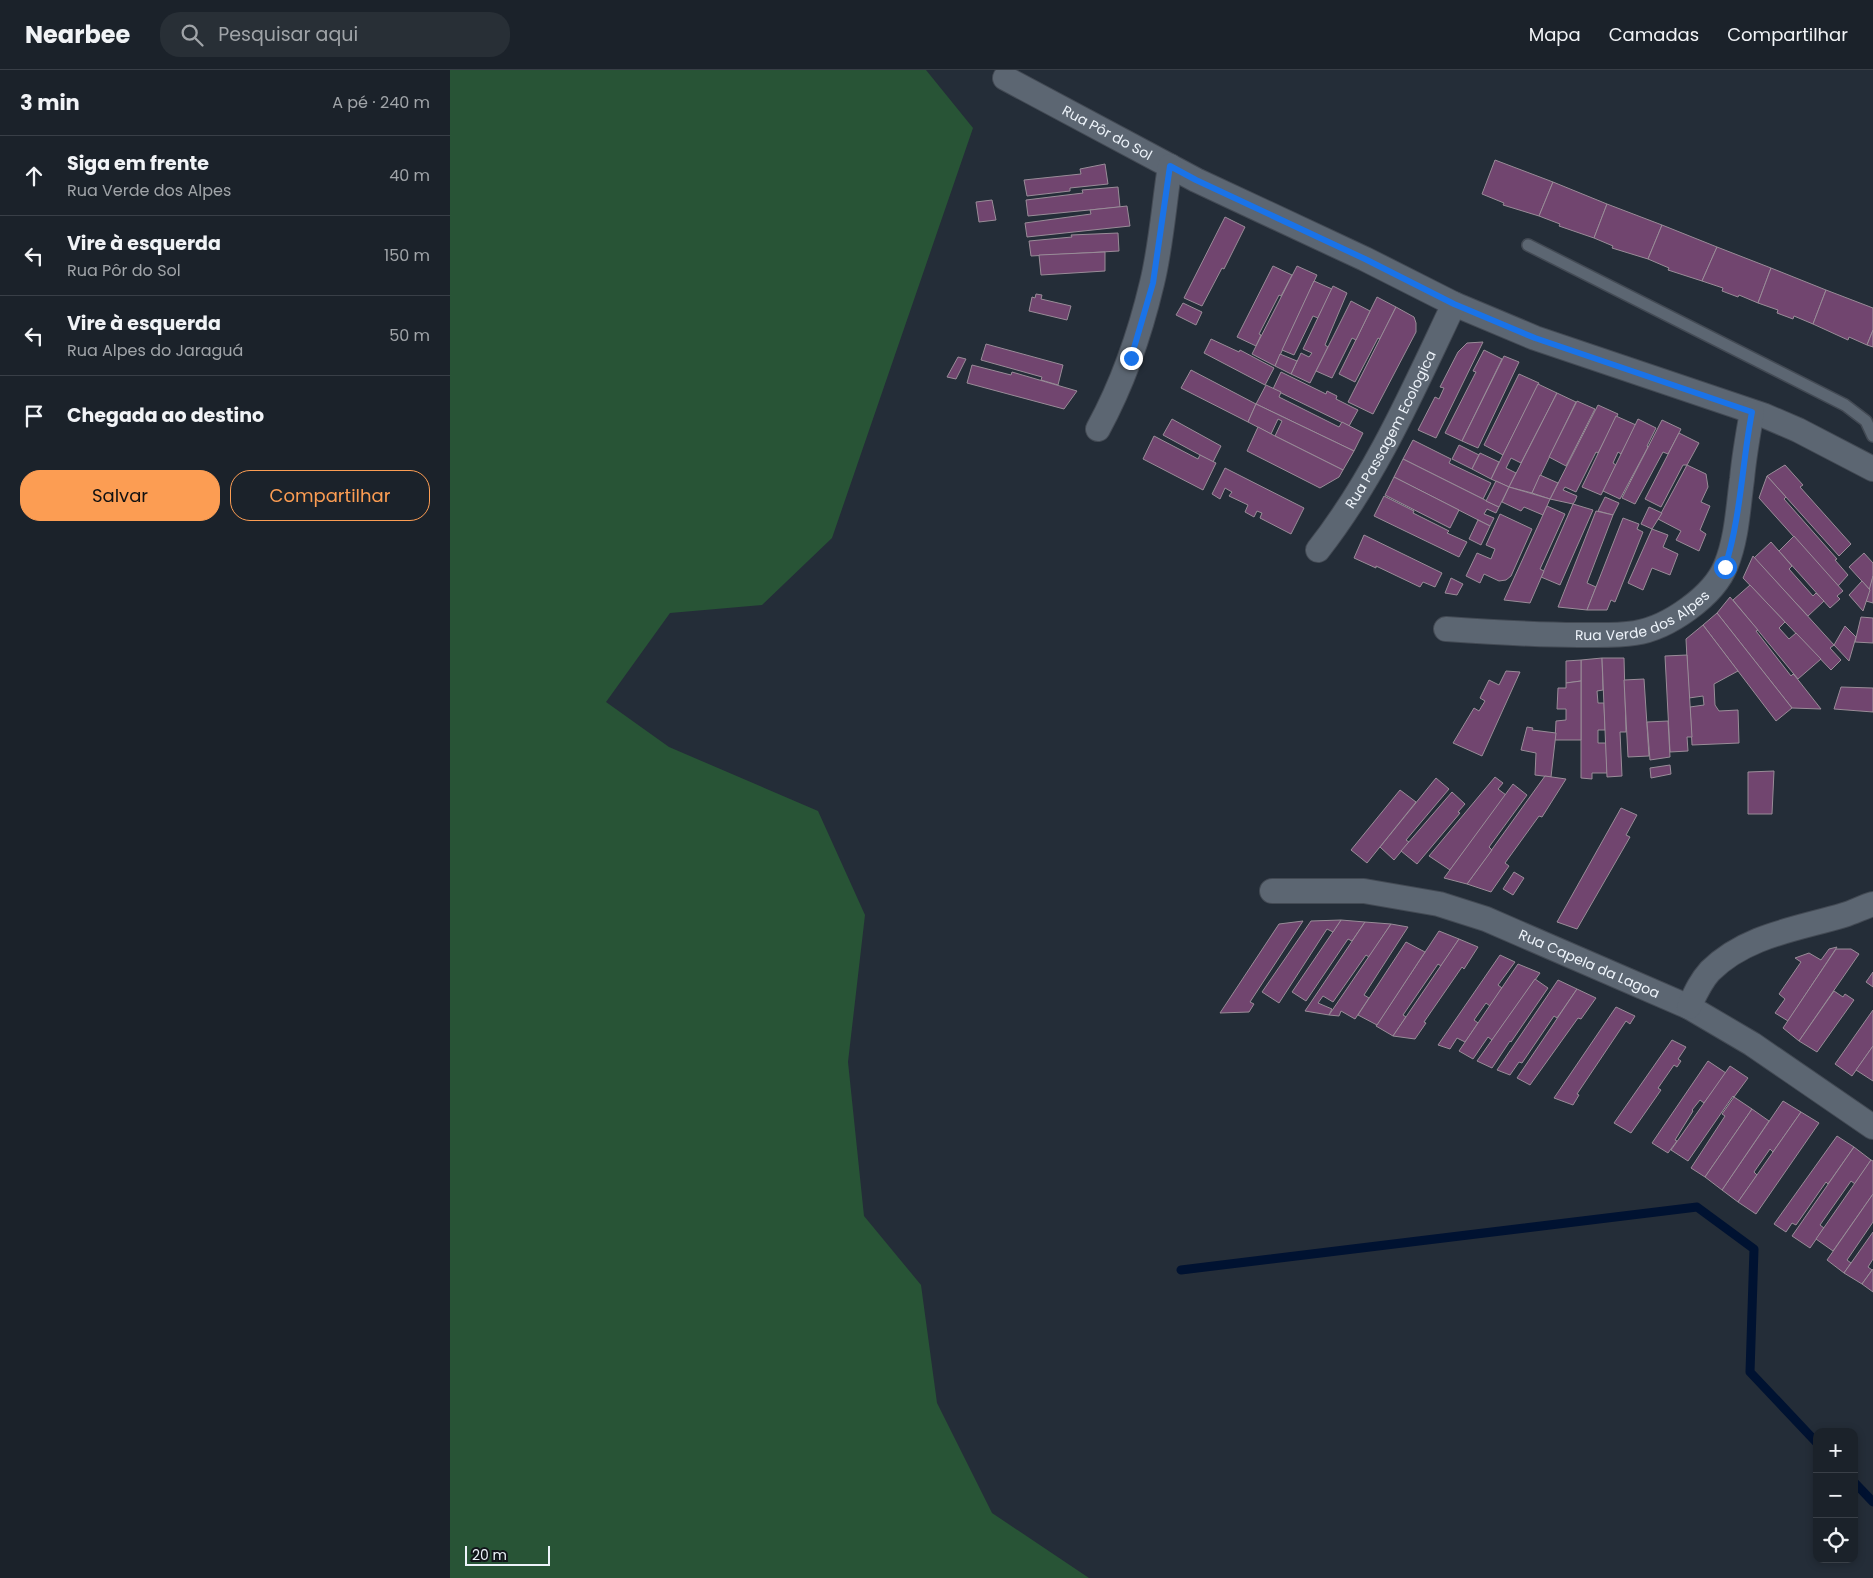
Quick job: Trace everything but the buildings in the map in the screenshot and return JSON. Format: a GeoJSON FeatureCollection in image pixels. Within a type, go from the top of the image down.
{"type":"FeatureCollection","features":[{"type":"Feature","properties":{"kind":"street","name":"Rua Pôr do Sol"},"geometry":{"type":"LineString","coordinates":[[1005,78],[1196,180],[1365,259],[1454,304],[1535,338],[1752,412],[1798,430],[1873,469]]}},
{"type":"Feature","properties":{"kind":"street"},"geometry":{"type":"LineString","coordinates":[[1098,429],[1115,398],[1131,358],[1153,283],[1170,166]]}},
{"type":"Feature","properties":{"kind":"street","name":"Rua Passagem Ecologica"},"geometry":{"type":"LineString","coordinates":[[1318,550],[1360,489],[1407,402],[1454,304]]}},
{"type":"Feature","properties":{"kind":"street","name":"Rua Verde dos Alpes"},"geometry":{"type":"LineString","coordinates":[[1446,629],[1542,635],[1609,636],[1636,633],[1663,625],[1705,596],[1725,567],[1734,540],[1745,448],[1752,412]]}},
{"type":"Feature","properties":{"kind":"street","name":"Rua Capela da Lagoa"},"geometry":{"type":"LineString","coordinates":[[1272,891],[1364,891],[1438,904],[1486,919],[1689,1008],[1752,1044],[1873,1127]]}},
{"type":"Feature","properties":{"kind":"street"},"geometry":{"type":"LineString","coordinates":[[1689,1008],[1698,988],[1709,972],[1738,951],[1781,931],[1846,914],[1873,904]]}},
{"type":"Feature","properties":{"kind":"lane"},"geometry":{"type":"LineString","coordinates":[[1528,245],[1844,405],[1866,421],[1873,436]]}},
{"type":"Feature","properties":{"kind":"green space"},"geometry":{"type":"Polygon","coordinates":[[[450,70],[926,70],[973,128],[832,538],[762,605],[670,613],[606,702],[669,747],[818,811],[865,915],[848,1062],[864,1216],[921,1285],[937,1403],[992,1513],[1089,1578],[450,1578],[450,70]]]}},
{"type":"Feature","properties":{"kind":"waterway"},"geometry":{"type":"LineString","coordinates":[[1181,1270],[1697,1207],[1754,1249],[1750,1372],[1813,1439]]}},
{"type":"Feature","properties":{"kind":"waterway"},"geometry":{"type":"LineString","coordinates":[[1858,1486],[1873,1502]]}},
{"type":"Feature","properties":{"kind":"route"},"geometry":{"type":"LineString","coordinates":[[1131,358],[1153,283],[1170,166],[1365,259],[1454,304],[1535,338],[1752,412],[1745,448],[1734,540],[1725,567]]}}]}
